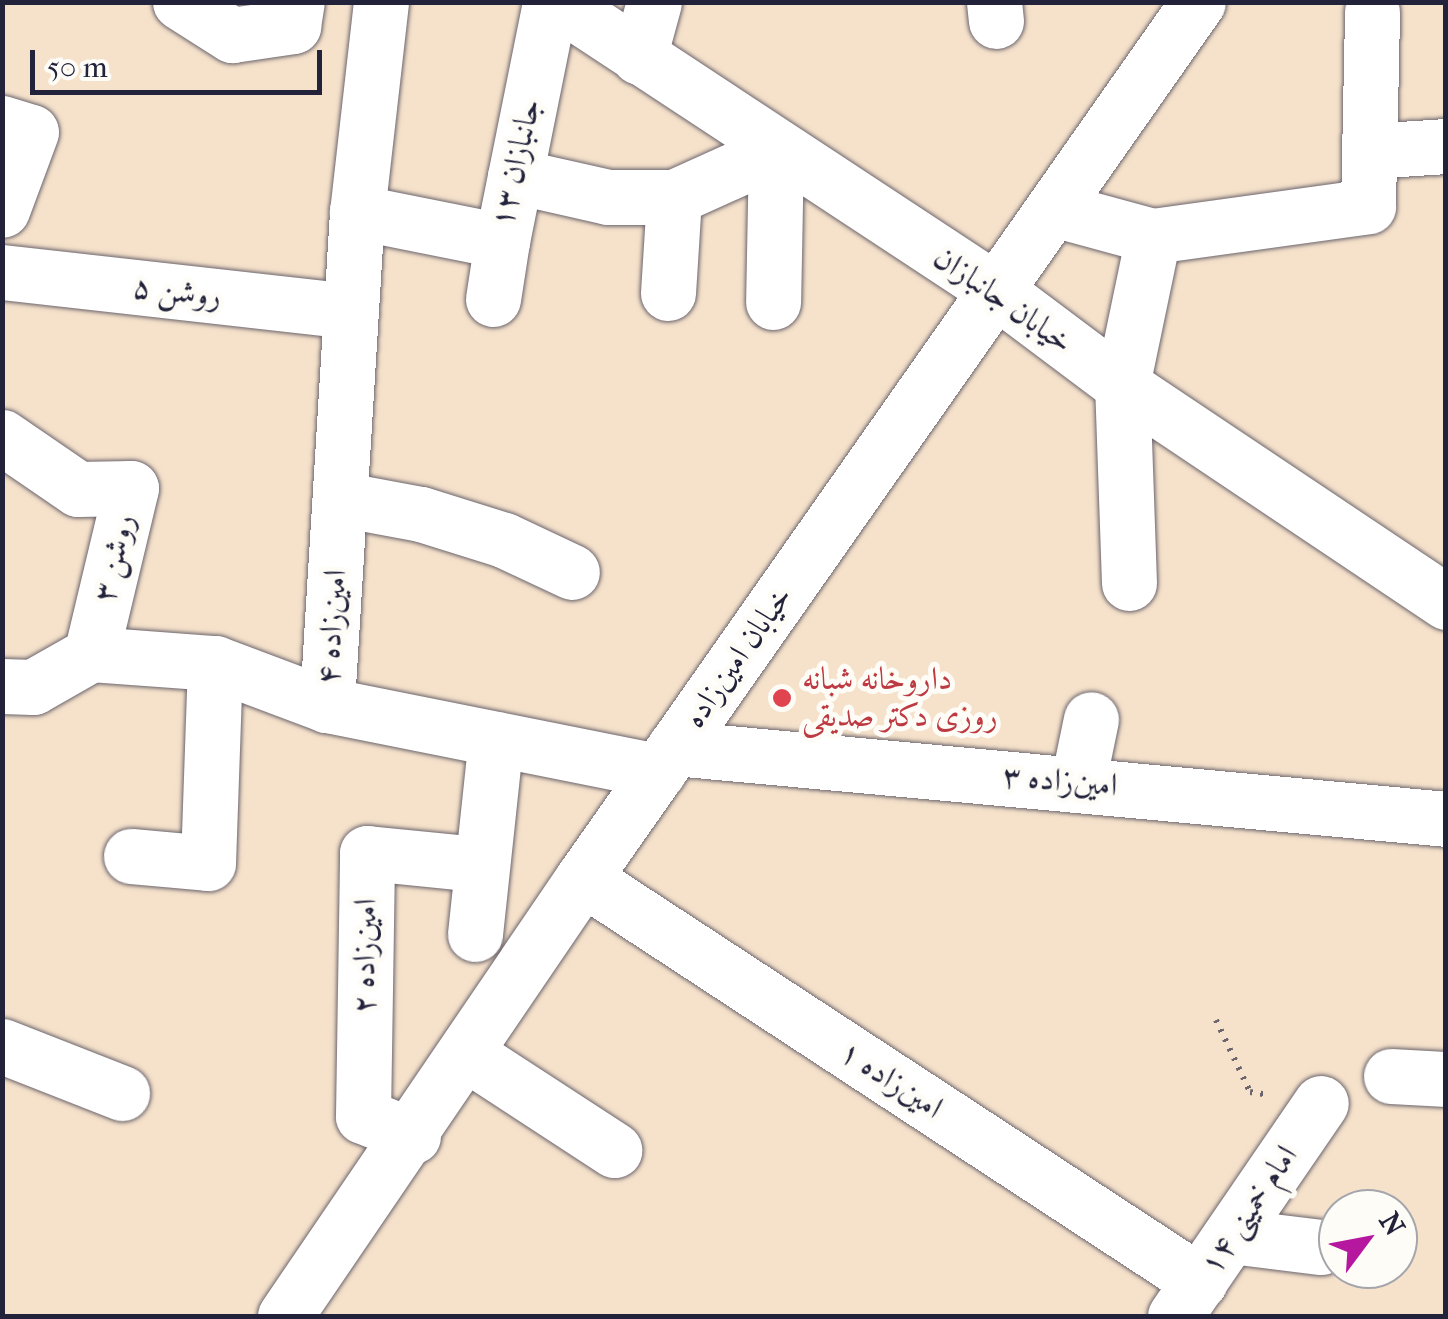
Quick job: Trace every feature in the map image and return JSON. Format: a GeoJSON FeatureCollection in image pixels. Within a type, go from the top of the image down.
{"type":"FeatureCollection","features":[{"type":"Feature","properties":{"kind":"street"},"geometry":{"type":"LineString","coordinates":[[180,2],[232,35],[293,26],[297,2]]}},
{"type":"Feature","properties":{"kind":"street","name":"امین‌زاده ۴"},"geometry":{"type":"LineString","coordinates":[[381,2],[357,212],[327,705],[496,739],[666,760]]}},
{"type":"Feature","properties":{"kind":"street","name":"جانبازان ۱۳"},"geometry":{"type":"LineString","coordinates":[[357,212],[502,241],[550,2]]}},
{"type":"Feature","properties":{"kind":"street","name":"خیابان جانبازان"},"geometry":{"type":"LineString","coordinates":[[558,2],[776,152],[994,289],[1122,385],[1446,602]]}},
{"type":"Feature","properties":{"kind":"street"},"geometry":{"type":"LineString","coordinates":[[639,57],[654,2]]}},
{"type":"Feature","properties":{"kind":"street","name":"خیابان امین‌زاده"},"geometry":{"type":"LineString","coordinates":[[286,1316],[414,1136],[583,878],[994,289],[1056,210],[1198,2]]}},
{"type":"Feature","properties":{"kind":"street"},"geometry":{"type":"LineString","coordinates":[[1056,210],[1153,236],[1368,206],[1372,12]]}},
{"type":"Feature","properties":{"kind":"street"},"geometry":{"type":"LineString","coordinates":[[2,122],[31,132],[2,210]]}},
{"type":"Feature","properties":{"kind":"street"},"geometry":{"type":"LineString","coordinates":[[1369,151],[1446,146]]}},
{"type":"Feature","properties":{"kind":"street"},"geometry":{"type":"LineString","coordinates":[[515,176],[608,197],[674,197],[776,152],[773,302]]}},
{"type":"Feature","properties":{"kind":"street"},"geometry":{"type":"LineString","coordinates":[[668,294],[674,197]]}},
{"type":"Feature","properties":{"kind":"street"},"geometry":{"type":"LineString","coordinates":[[1129,583],[1122,385],[1153,236]]}},
{"type":"Feature","properties":{"kind":"street"},"geometry":{"type":"LineString","coordinates":[[493,298],[502,241]]}},
{"type":"Feature","properties":{"kind":"street","name":"روشن ۵"},"geometry":{"type":"LineString","coordinates":[[2,272],[351,311]]}},
{"type":"Feature","properties":{"kind":"street","name":"روشن ۳"},"geometry":{"type":"LineString","coordinates":[[2,437],[78,489],[131,488],[91,654]]}},
{"type":"Feature","properties":{"kind":"street"},"geometry":{"type":"LineString","coordinates":[[340,499],[422,514],[504,540],[572,572]]}},
{"type":"Feature","properties":{"kind":"street"},"geometry":{"type":"LineString","coordinates":[[2,686],[33,687],[91,654],[216,662],[327,705]]}},
{"type":"Feature","properties":{"kind":"street"},"geometry":{"type":"LineString","coordinates":[[131,856],[208,863],[216,662]]}},
{"type":"Feature","properties":{"kind":"street"},"geometry":{"type":"LineString","coordinates":[[1078,782],[1091,718]]}},
{"type":"Feature","properties":{"kind":"street"},"geometry":{"type":"LineString","coordinates":[[475,934],[478,864],[496,739]]}},
{"type":"Feature","properties":{"kind":"street","name":"امین‌زاده ۳"},"geometry":{"type":"LineString","coordinates":[[666,760],[1078,782],[1446,819]]}},
{"type":"Feature","properties":{"kind":"street","name":"امین‌زاده ۲"},"geometry":{"type":"LineString","coordinates":[[414,1136],[362,1116],[367,853],[478,864]]}},
{"type":"Feature","properties":{"kind":"street","name":"امین‌زاده ۱"},"geometry":{"type":"LineString","coordinates":[[583,878],[1187,1299]]}},
{"type":"Feature","properties":{"kind":"street"},"geometry":{"type":"LineString","coordinates":[[2,1046],[122,1093]]}},
{"type":"Feature","properties":{"kind":"street"},"geometry":{"type":"LineString","coordinates":[[467,1054],[614,1150]]}},
{"type":"Feature","properties":{"kind":"street"},"geometry":{"type":"LineString","coordinates":[[1391,1076],[1446,1079]]}},
{"type":"Feature","properties":{"kind":"street","name":"امام خمینی ۱۴"},"geometry":{"type":"LineString","coordinates":[[1187,1299],[1322,1103]]}},
{"type":"Feature","properties":{"kind":"street"},"geometry":{"type":"LineString","coordinates":[[1231,1236],[1318,1247]]}},
{"type":"Feature","properties":{"kind":"place","name":"داروخانه شبانه روزی دکتر صدیقی"},"geometry":{"type":"Point","coordinates":[782,698]}}]}
